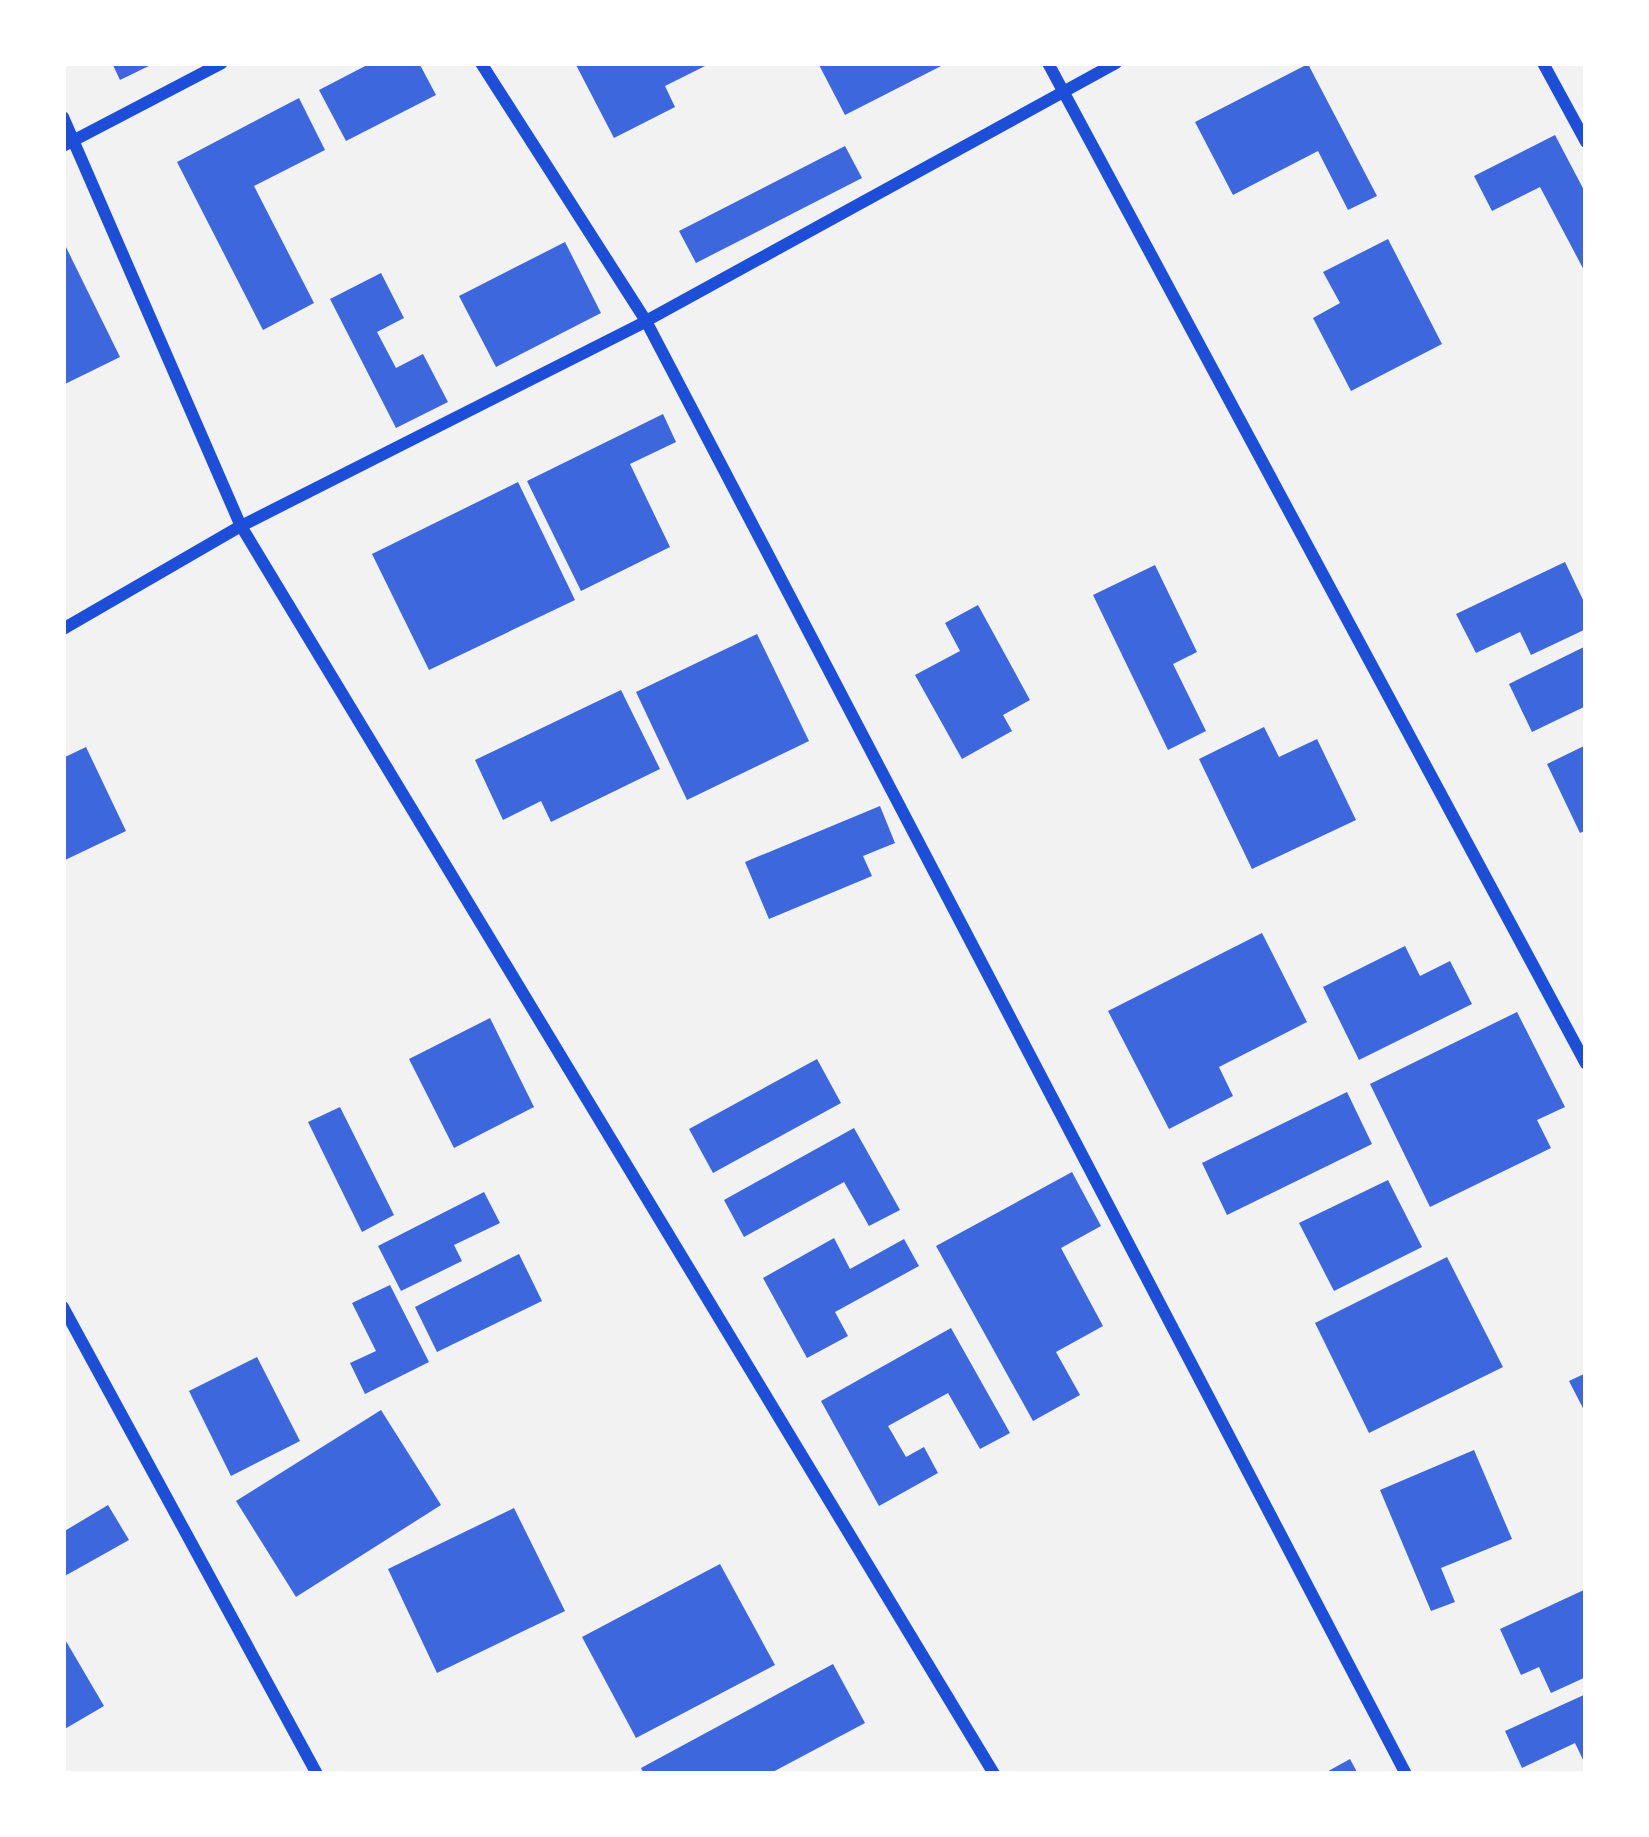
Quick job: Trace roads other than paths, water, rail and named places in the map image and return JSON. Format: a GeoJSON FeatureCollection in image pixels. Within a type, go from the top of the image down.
{"type":"FeatureCollection","features":[{"type":"Feature","properties":{"kind":"street"},"geometry":{"type":"LineString","coordinates":[[69,142],[222,63]]}},
{"type":"Feature","properties":{"kind":"street"},"geometry":{"type":"LineString","coordinates":[[481,63],[646,320],[1406,1774]]}},
{"type":"Feature","properties":{"kind":"street"},"geometry":{"type":"LineString","coordinates":[[1048,63],[1586,1064]]}},
{"type":"Feature","properties":{"kind":"street"},"geometry":{"type":"LineString","coordinates":[[63,629],[241,526],[646,320],[1116,63]]}},
{"type":"Feature","properties":{"kind":"street"},"geometry":{"type":"LineString","coordinates":[[1544,63],[1586,142]]}},
{"type":"Feature","properties":{"kind":"street"},"geometry":{"type":"LineString","coordinates":[[63,117],[69,142],[241,526],[994,1774]]}},
{"type":"Feature","properties":{"kind":"street"},"geometry":{"type":"LineString","coordinates":[[63,1307],[317,1774]]}}]}
